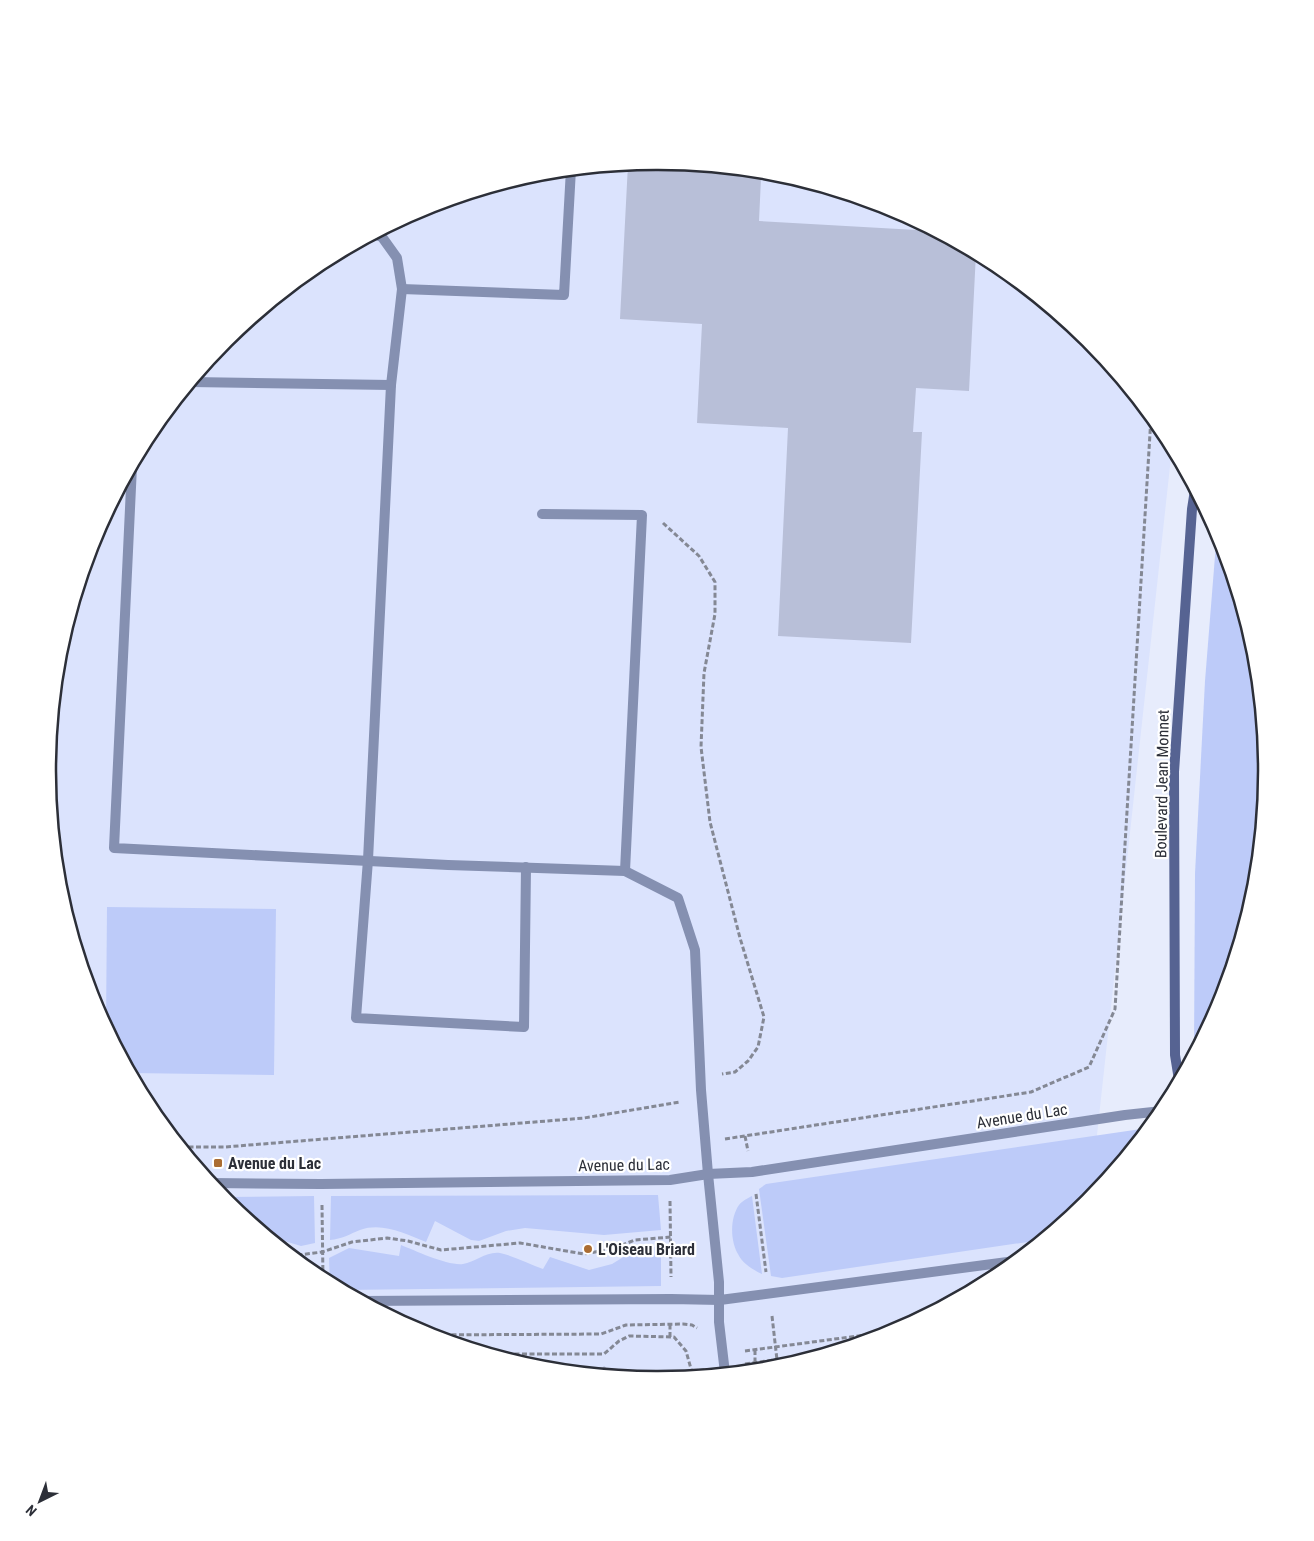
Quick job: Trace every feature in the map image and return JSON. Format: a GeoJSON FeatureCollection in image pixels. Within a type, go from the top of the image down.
{"type":"FeatureCollection","features":[{"type":"Feature","properties":{"kind":"main road","name":"Boulevard Jean Monnet"},"geometry":{"type":"LineString","coordinates":[[1177,1070],[1175,1056],[1174,772],[1193,500]]}},
{"type":"Feature","properties":{"kind":"street"},"geometry":{"type":"LineString","coordinates":[[402,288],[564,295],[572,176]]}},
{"type":"Feature","properties":{"kind":"street"},"geometry":{"type":"LineString","coordinates":[[382,237],[397,258],[402,288],[391,385],[368,860],[356,1018],[524,1027],[526,867]]}},
{"type":"Feature","properties":{"kind":"street"},"geometry":{"type":"LineString","coordinates":[[198,382],[391,385]]}},
{"type":"Feature","properties":{"kind":"street"},"geometry":{"type":"LineString","coordinates":[[131,480],[114,848],[624,871],[678,898],[695,950],[702,1090],[719,1282],[719,1322],[724,1367]]}},
{"type":"Feature","properties":{"kind":"street"},"geometry":{"type":"LineString","coordinates":[[542,514],[642,515],[624,871]]}},
{"type":"Feature","properties":{"kind":"street","name":"Avenue du Lac"},"geometry":{"type":"LineString","coordinates":[[221,1183],[321,1184],[670,1180],[708,1174],[752,1172],[1125,1115],[1151,1113]]}},
{"type":"Feature","properties":{"kind":"street"},"geometry":{"type":"LineString","coordinates":[[376,1301],[720,1300],[1001,1263]]}},
{"type":"Feature","properties":{"kind":"path"},"geometry":{"type":"LineString","coordinates":[[724,1139],[1031,1092],[1089,1067],[1115,1009],[1150,428]]}},
{"type":"Feature","properties":{"kind":"path"},"geometry":{"type":"LineString","coordinates":[[189,1147],[225,1147],[584,1118],[684,1101],[702,1090],[723,1073],[735,1072],[748,1062],[758,1046],[764,1017],[740,938],[710,822],[701,747],[704,673],[716,614],[714,582],[700,556],[661,521],[642,515]]}},
{"type":"Feature","properties":{"kind":"path"},"geometry":{"type":"LineString","coordinates":[[745,1136],[748,1153]]}},
{"type":"Feature","properties":{"kind":"path"},"geometry":{"type":"LineString","coordinates":[[670,1180],[670,1338]]}},
{"type":"Feature","properties":{"kind":"path"},"geometry":{"type":"LineString","coordinates":[[321,1184],[323,1270]]}},
{"type":"Feature","properties":{"kind":"path"},"geometry":{"type":"LineString","coordinates":[[756,1195],[766,1272]]}},
{"type":"Feature","properties":{"kind":"path"},"geometry":{"type":"LineString","coordinates":[[302,1255],[322,1252],[352,1242],[387,1238],[408,1241],[441,1250],[520,1243],[584,1254],[612,1249],[636,1240],[670,1237]]}},
{"type":"Feature","properties":{"kind":"path"},"geometry":{"type":"LineString","coordinates":[[772,1316],[777,1359]]}},
{"type":"Feature","properties":{"kind":"path"},"geometry":{"type":"LineString","coordinates":[[452,1335],[601,1334],[626,1325],[692,1325],[741,1351],[858,1336]]}},
{"type":"Feature","properties":{"kind":"path"},"geometry":{"type":"LineString","coordinates":[[515,1354],[604,1354],[619,1341],[629,1336],[674,1337],[686,1351],[692,1370]]}},
{"type":"Feature","properties":{"kind":"path"},"geometry":{"type":"LineString","coordinates":[[754,1363],[755,1350]]}},
{"type":"Feature","properties":{"kind":"shaded area"},"geometry":{"type":"Polygon","coordinates":[[[657,170],[696,171],[774,181],[812,190],[887,215],[957,250],[991,271],[1053,319],[1109,374],[1134,405],[1171,460],[1092,1185],[1053,1222],[991,1270],[957,1291],[887,1326],[812,1351],[774,1360],[696,1370],[657,1371],[618,1370],[540,1360],[502,1351],[427,1326],[357,1291],[323,1270],[291,1247],[232,1195],[205,1167],[157,1104],[118,1036],[102,1000],[88,964],[68,888],[61,849],[56,770],[61,692],[68,653],[88,577],[102,541],[118,505],[157,437],[205,374],[232,346],[291,294],[323,271],[357,250],[427,215],[502,190],[540,181],[618,171],[657,170]]]}},
{"type":"Feature","properties":{"kind":"shaded area"},"geometry":{"type":"Polygon","coordinates":[[[1215,550],[1226,577],[1246,653],[1253,692],[1258,770],[1253,849],[1237,926],[1226,964],[1194,1040],[1195,874],[1205,681],[1215,550]]]}},
{"type":"Feature","properties":{"kind":"shaded area"},"geometry":{"type":"Polygon","coordinates":[[[107,907],[276,909],[274,1075],[138,1073],[106,1009],[107,907]]]}},
{"type":"Feature","properties":{"kind":"shaded area"},"geometry":{"type":"Polygon","coordinates":[[[1139,1129],[1109,1167],[1082,1195],[1029,1242],[782,1278],[771,1276],[759,1189],[766,1184],[1139,1129]]]}},
{"type":"Feature","properties":{"kind":"shaded area"},"geometry":{"type":"Polygon","coordinates":[[[658,1195],[661,1230],[604,1235],[525,1228],[506,1231],[479,1241],[471,1240],[435,1221],[426,1242],[394,1230],[377,1227],[360,1230],[330,1240],[331,1196],[658,1195]]]}},
{"type":"Feature","properties":{"kind":"shaded area"},"geometry":{"type":"Polygon","coordinates":[[[314,1196],[315,1243],[301,1246],[283,1241],[234,1197],[314,1196]]]}},
{"type":"Feature","properties":{"kind":"shaded area"},"geometry":{"type":"Polygon","coordinates":[[[752,1196],[762,1274],[742,1260],[735,1248],[732,1236],[736,1210],[742,1202],[752,1196]]]}},
{"type":"Feature","properties":{"kind":"shaded area"},"geometry":{"type":"Polygon","coordinates":[[[401,1245],[449,1263],[463,1264],[486,1255],[500,1253],[543,1269],[550,1257],[589,1270],[612,1264],[630,1253],[642,1249],[661,1246],[661,1286],[355,1290],[330,1274],[329,1258],[349,1248],[399,1256],[401,1245]]]}},
{"type":"Feature","properties":{"kind":"building"},"geometry":{"type":"Polygon","coordinates":[[[628,171],[696,171],[761,179],[759,221],[919,230],[976,261],[969,391],[916,388],[913,432],[922,432],[911,643],[778,636],[788,428],[697,423],[702,324],[620,319],[628,171]]]}},
{"type":"Feature","properties":{"kind":"place","name":"Avenue du Lac"},"geometry":{"type":"Point","coordinates":[218,1163]}},
{"type":"Feature","properties":{"kind":"place","name":"L'Oiseau Briard"},"geometry":{"type":"Point","coordinates":[588,1249]}}]}
